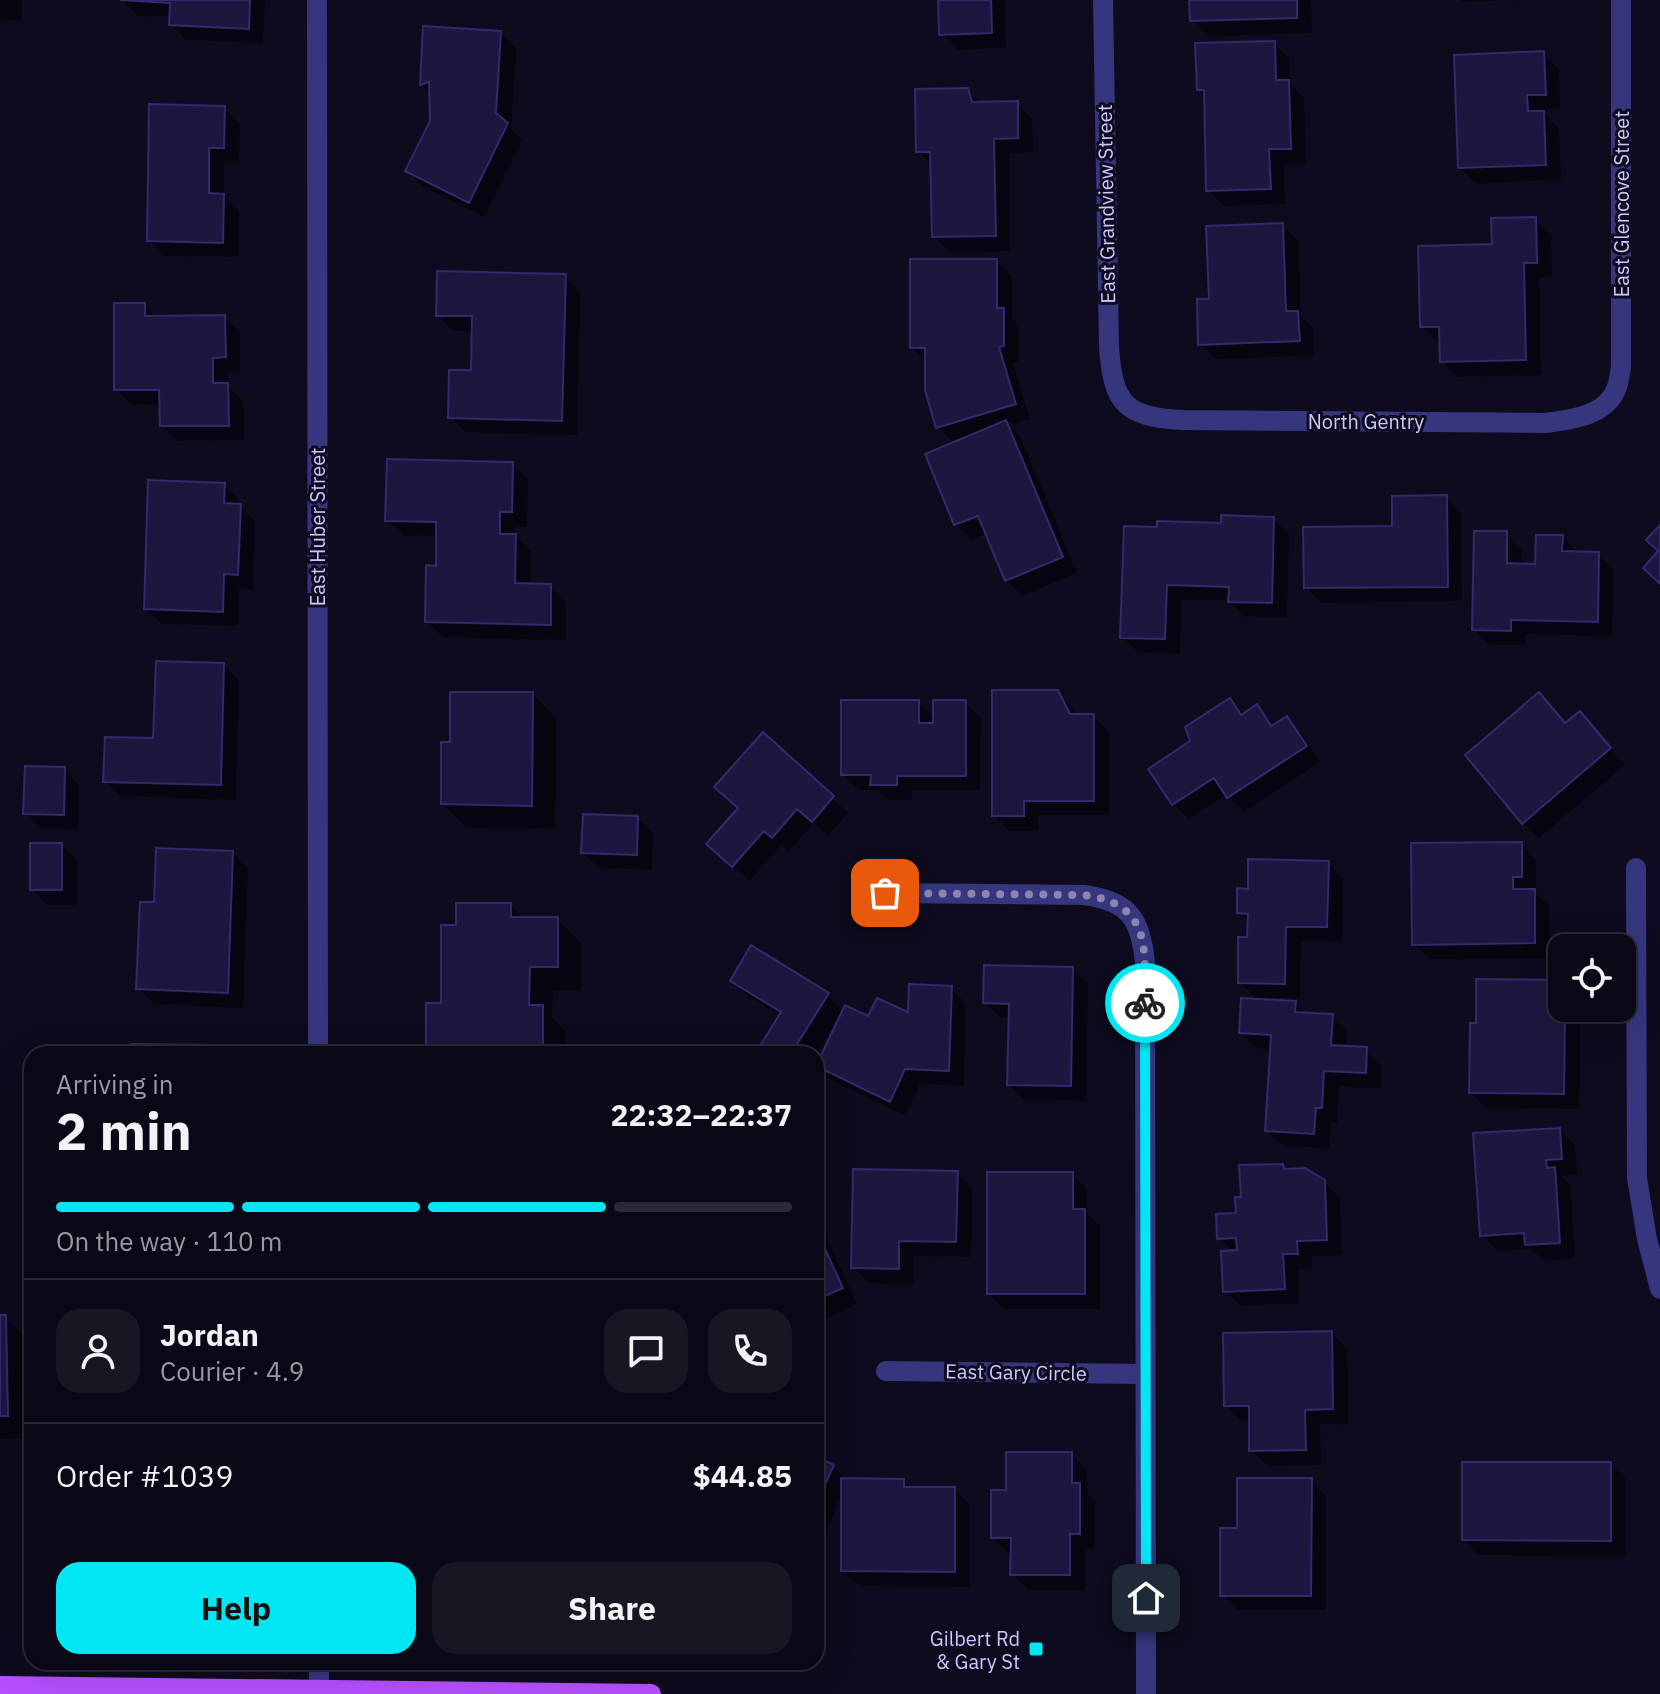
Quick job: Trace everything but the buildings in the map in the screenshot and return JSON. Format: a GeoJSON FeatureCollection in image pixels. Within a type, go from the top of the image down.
{"type":"FeatureCollection","features":[{"type":"Feature","properties":{"kind":"main road"},"geometry":{"type":"LineString","coordinates":[[0,1686],[651,1694]]}},
{"type":"Feature","properties":{"kind":"street","name":"East Huber Street"},"geometry":{"type":"LineString","coordinates":[[317,0],[318,1046]]}},
{"type":"Feature","properties":{"kind":"street","name":"East Grandview Street"},"geometry":{"type":"LineString","coordinates":[[1103,0],[1110,369],[1116,390],[1125,405]]}},
{"type":"Feature","properties":{"kind":"street","name":"East Glencove Street"},"geometry":{"type":"LineString","coordinates":[[1605,404],[1617,389],[1621,367],[1621,0]]}},
{"type":"Feature","properties":{"kind":"street","name":"North Gentry"},"geometry":{"type":"LineString","coordinates":[[1125,405],[1143,415],[1162,419],[1545,423],[1588,415],[1605,404]]}},
{"type":"Feature","properties":{"kind":"street"},"geometry":{"type":"LineString","coordinates":[[1636,868],[1637,1178],[1644,1225],[1660,1289]]}},
{"type":"Feature","properties":{"kind":"street"},"geometry":{"type":"LineString","coordinates":[[885,893],[1101,897],[1117,903],[1130,913],[1139,929],[1145,963],[1146,1694]]}},
{"type":"Feature","properties":{"kind":"street","name":"East Gary Circle"},"geometry":{"type":"LineString","coordinates":[[886,1371],[1145,1374]]}},
{"type":"Feature","properties":{"kind":"street"},"geometry":{"type":"LineString","coordinates":[[319,1670],[319,1690]]}},
{"type":"Feature","properties":{"kind":"way so far"},"geometry":{"type":"LineString","coordinates":[[885,893],[1084,895],[1117,903],[1130,913],[1139,929],[1145,963],[1145,1003]]}},
{"type":"Feature","properties":{"kind":"place","name":"Gilbert Rd & Gary St"},"geometry":{"type":"Point","coordinates":[1036,1649]}},
{"type":"Feature","properties":{"kind":"route"},"geometry":{"type":"LineString","coordinates":[[1145,1003],[1146,1598]]}}]}
